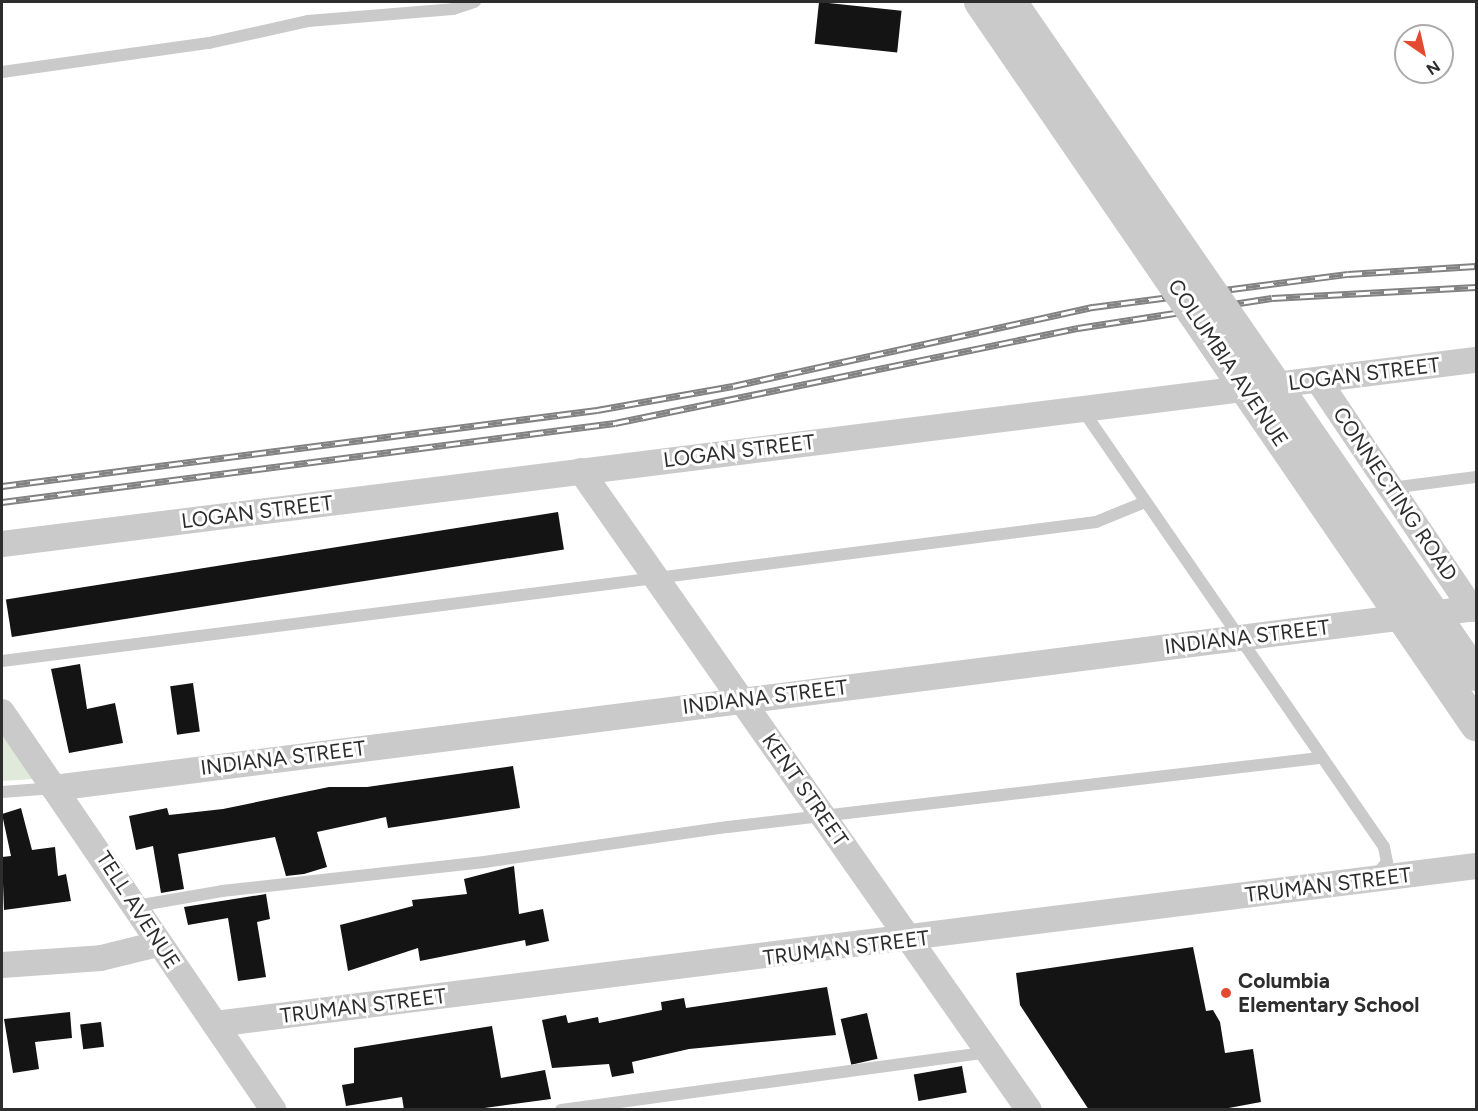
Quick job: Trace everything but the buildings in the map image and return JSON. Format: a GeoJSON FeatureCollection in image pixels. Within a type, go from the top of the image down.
{"type":"FeatureCollection","features":[{"type":"Feature","properties":{"kind":"street","name":"COLUMBIA AVENUE"},"geometry":{"type":"LineString","coordinates":[[980,2],[1476,725]]}},
{"type":"Feature","properties":{"kind":"street","name":"COLUMBIA AVENUE"},"geometry":{"type":"LineString","coordinates":[[1011,2],[1476,675]]}},
{"type":"Feature","properties":{"kind":"street","name":"LOGAN STREET"},"geometry":{"type":"LineString","coordinates":[[2,544],[1476,360]]}},
{"type":"Feature","properties":{"kind":"street","name":"CONNECTING ROAD"},"geometry":{"type":"LineString","coordinates":[[1318,380],[1474,609]]}},
{"type":"Feature","properties":{"kind":"street","name":"KENT STREET"},"geometry":{"type":"LineString","coordinates":[[581,471],[1029,1110]]}},
{"type":"Feature","properties":{"kind":"street","name":"INDIANA STREET"},"geometry":{"type":"LineString","coordinates":[[54,788],[742,699],[1474,609]]}},
{"type":"Feature","properties":{"kind":"street","name":"TELL AVENUE"},"geometry":{"type":"LineString","coordinates":[[2,712],[273,1110]]}},
{"type":"Feature","properties":{"kind":"street","name":"TRUMAN STREET"},"geometry":{"type":"LineString","coordinates":[[215,1024],[912,940],[1476,866]]}},
{"type":"Feature","properties":{"kind":"street"},"geometry":{"type":"LineString","coordinates":[[2,965],[101,958],[158,944]]}},
{"type":"Feature","properties":{"kind":"lane"},"geometry":{"type":"LineString","coordinates":[[2,72],[209,43],[308,21],[453,9],[475,2]]}},
{"type":"Feature","properties":{"kind":"lane"},"geometry":{"type":"LineString","coordinates":[[1082,409],[1319,758],[1387,854],[1385,867],[1367,880]]}},
{"type":"Feature","properties":{"kind":"lane"},"geometry":{"type":"LineString","coordinates":[[1391,488],[1476,477]]}},
{"type":"Feature","properties":{"kind":"lane"},"geometry":{"type":"LineString","coordinates":[[2,661],[1096,522],[1145,502]]}},
{"type":"Feature","properties":{"kind":"lane"},"geometry":{"type":"LineString","coordinates":[[136,906],[222,891],[1319,758]]}},
{"type":"Feature","properties":{"kind":"lane"},"geometry":{"type":"LineString","coordinates":[[2,792],[54,788]]}},
{"type":"Feature","properties":{"kind":"lane"},"geometry":{"type":"LineString","coordinates":[[561,1110],[989,1052]]}},
{"type":"Feature","properties":{"kind":"green space"},"geometry":{"type":"Polygon","coordinates":[[[2,735],[34,779],[2,781],[2,735]]]}},
{"type":"Feature","properties":{"kind":"railway"},"geometry":{"type":"LineString","coordinates":[[2,486],[597,410],[733,386],[1093,307],[1348,274],[1476,266]]}},
{"type":"Feature","properties":{"kind":"railway"},"geometry":{"type":"LineString","coordinates":[[2,502],[615,423],[1078,328],[1272,298],[1476,287]]}},
{"type":"Feature","properties":{"kind":"place","name":"Columbia Elementary School"},"geometry":{"type":"Point","coordinates":[1226,993]}}]}
